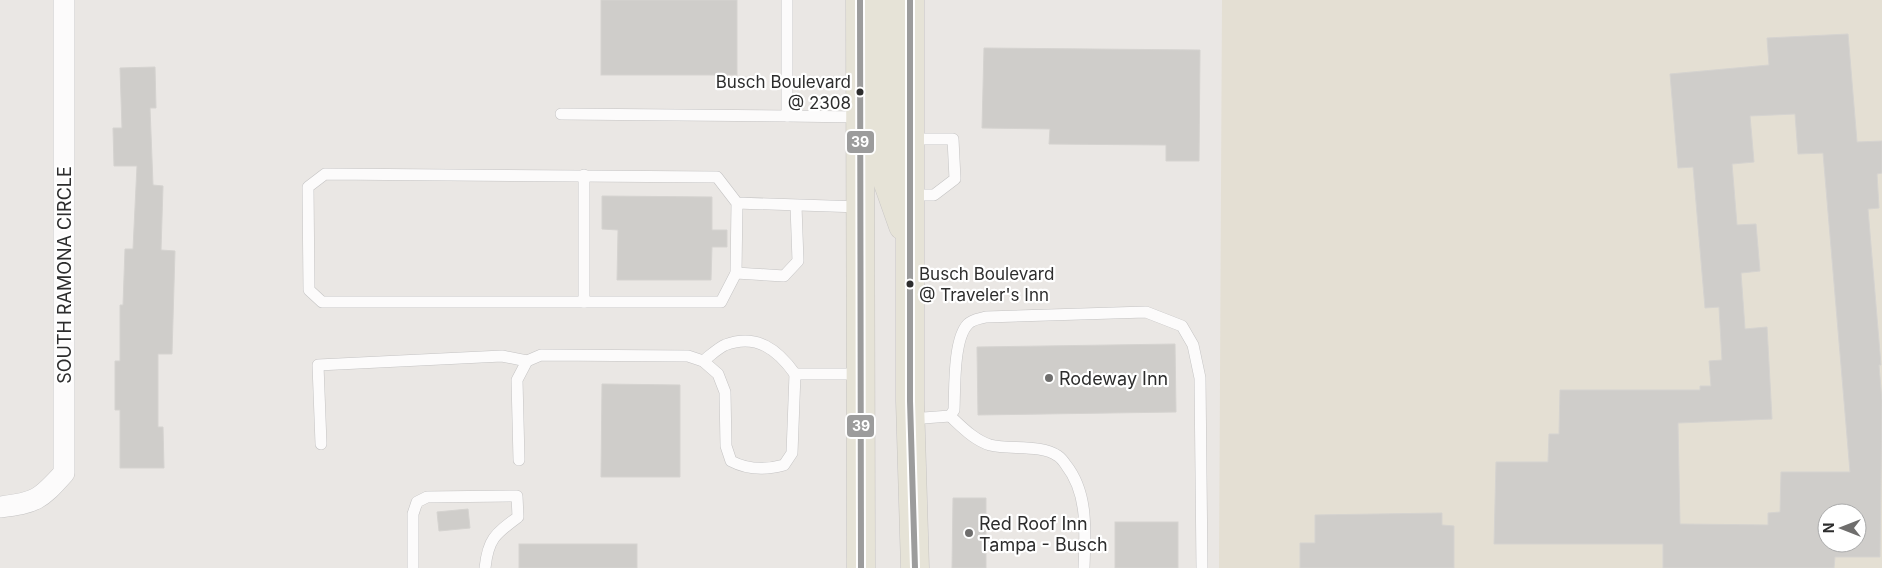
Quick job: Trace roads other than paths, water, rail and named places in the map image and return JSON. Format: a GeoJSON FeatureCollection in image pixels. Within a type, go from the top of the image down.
{"type":"FeatureCollection","features":[{"type":"Feature","properties":{"kind":"main road"},"geometry":{"type":"LineString","coordinates":[[860,0],[861,568]]}},
{"type":"Feature","properties":{"kind":"main road"},"geometry":{"type":"LineString","coordinates":[[885,0],[885,175],[910,244]]}},
{"type":"Feature","properties":{"kind":"main road"},"geometry":{"type":"LineString","coordinates":[[910,0],[910,419],[915,568]]}},
{"type":"Feature","properties":{"kind":"street","name":"SOUTH RAMONA CIRCLE"},"geometry":{"type":"LineString","coordinates":[[0,507],[27,504],[47,493],[64,473],[64,0]]}},
{"type":"Feature","properties":{"kind":"lane"},"geometry":{"type":"LineString","coordinates":[[787,0],[787,116]]}},
{"type":"Feature","properties":{"kind":"lane"},"geometry":{"type":"LineString","coordinates":[[561,114],[860,118]]}},
{"type":"Feature","properties":{"kind":"lane"},"geometry":{"type":"LineString","coordinates":[[910,139],[953,138],[955,179],[934,195],[910,195]]}},
{"type":"Feature","properties":{"kind":"lane"},"geometry":{"type":"LineString","coordinates":[[325,174],[716,177],[737,203],[736,273],[721,302],[322,302],[309,290],[308,187],[325,174]]}},
{"type":"Feature","properties":{"kind":"lane"},"geometry":{"type":"LineString","coordinates":[[584,175],[584,302]]}},
{"type":"Feature","properties":{"kind":"lane"},"geometry":{"type":"LineString","coordinates":[[737,203],[860,207]]}},
{"type":"Feature","properties":{"kind":"lane"},"geometry":{"type":"LineString","coordinates":[[736,273],[784,276],[798,262],[796,206]]}},
{"type":"Feature","properties":{"kind":"lane"},"geometry":{"type":"LineString","coordinates":[[950,416],[954,410],[960,338],[966,326],[973,320],[986,317],[1146,312],[1182,326],[1193,345],[1200,378],[1202,568]]}},
{"type":"Feature","properties":{"kind":"lane"},"geometry":{"type":"LineString","coordinates":[[321,444],[318,365],[502,356],[527,361],[541,356],[688,356],[703,361],[718,374],[725,392],[726,446],[731,461],[743,467],[771,468],[784,465],[792,454],[795,374],[784,358],[764,344],[744,342],[724,345],[703,361]]}},
{"type":"Feature","properties":{"kind":"lane"},"geometry":{"type":"LineString","coordinates":[[519,460],[517,380],[527,361]]}},
{"type":"Feature","properties":{"kind":"lane"},"geometry":{"type":"LineString","coordinates":[[795,374],[860,374]]}},
{"type":"Feature","properties":{"kind":"lane"},"geometry":{"type":"LineString","coordinates":[[910,419],[950,416],[975,438],[990,445],[1046,452],[1059,456],[1072,472],[1081,494],[1085,516],[1084,568]]}},
{"type":"Feature","properties":{"kind":"lane"},"geometry":{"type":"LineString","coordinates":[[413,568],[413,514],[417,502],[427,497],[517,496],[518,517],[499,530],[488,546],[485,568]]}},
{"type":"Feature","properties":{"kind":"place","name":"Busch Boulevard @ 2308"},"geometry":{"type":"Point","coordinates":[860,92]}},
{"type":"Feature","properties":{"kind":"place","name":"Busch Boulevard @ Traveler's Inn"},"geometry":{"type":"Point","coordinates":[910,284]}},
{"type":"Feature","properties":{"kind":"place","name":"Rodeway Inn"},"geometry":{"type":"Point","coordinates":[1049,378]}},
{"type":"Feature","properties":{"kind":"place","name":"Red Roof Inn Tampa - Busch"},"geometry":{"type":"Point","coordinates":[969,533]}}]}
